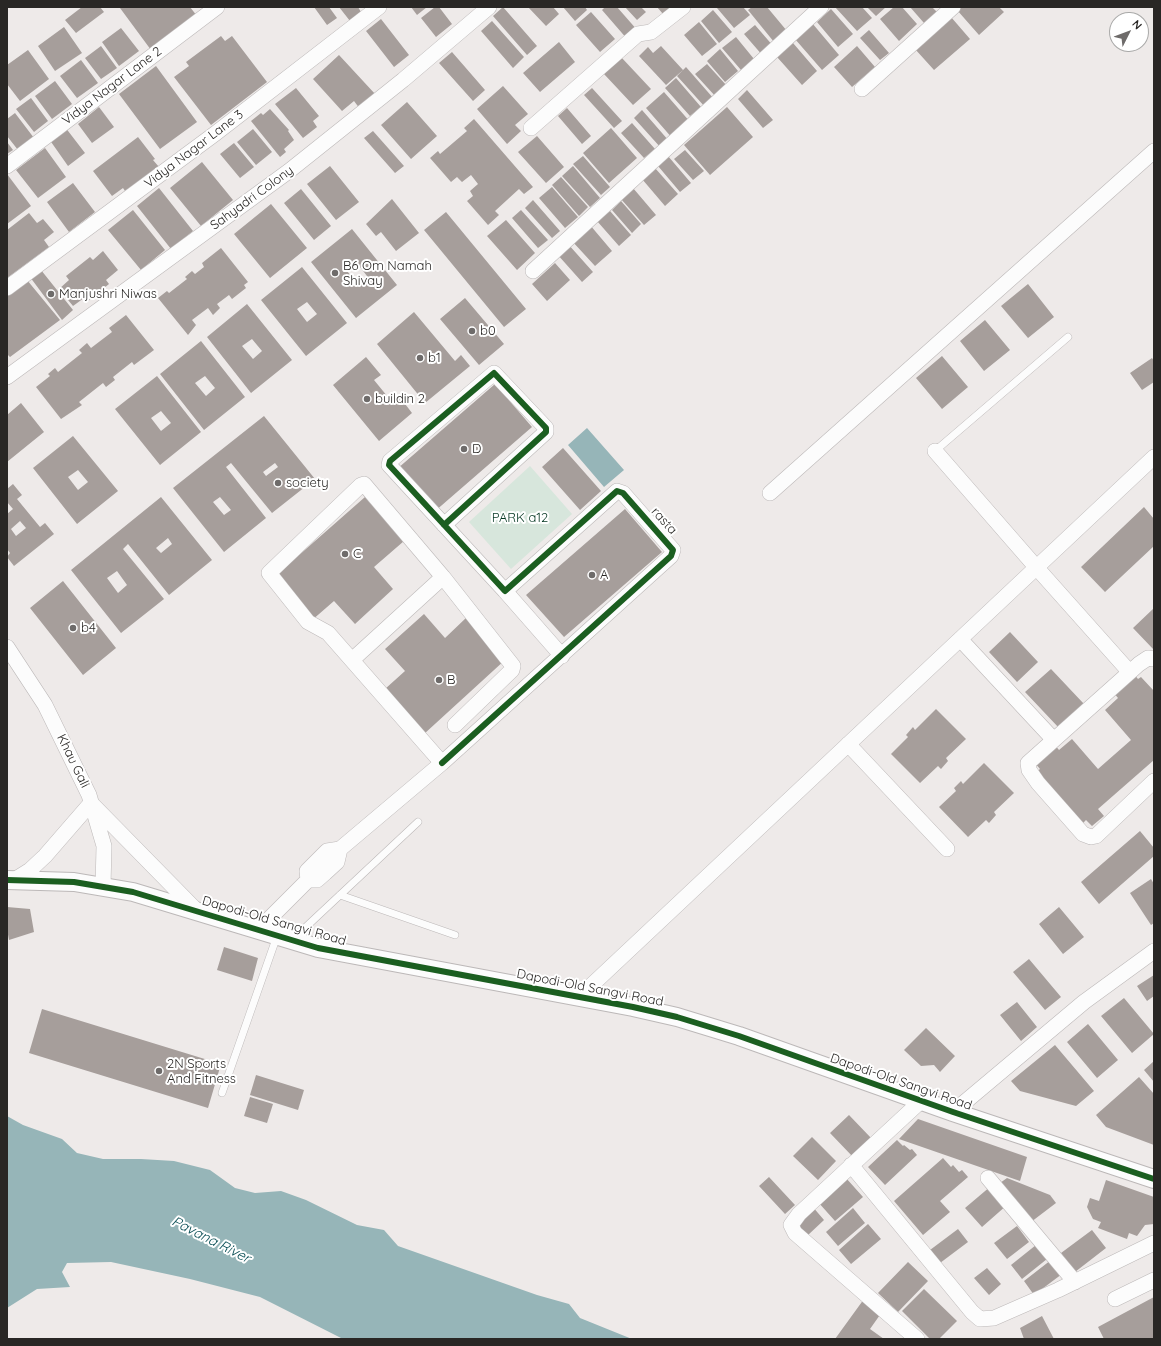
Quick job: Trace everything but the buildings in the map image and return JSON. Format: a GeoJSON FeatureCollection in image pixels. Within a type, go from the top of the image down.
{"type":"FeatureCollection","features":[{"type":"Feature","properties":{"kind":"street","name":"Vidya Nagar Lane 2"},"geometry":{"type":"LineString","coordinates":[[7,166],[217,7]]}},
{"type":"Feature","properties":{"kind":"street","name":"Vidya Nagar Lane 3"},"geometry":{"type":"LineString","coordinates":[[7,288],[216,133],[379,7]]}},
{"type":"Feature","properties":{"kind":"street","name":"Sahyadri Colony"},"geometry":{"type":"LineString","coordinates":[[7,377],[289,171],[403,80],[489,7]]}},
{"type":"Feature","properties":{"kind":"street"},"geometry":{"type":"LineString","coordinates":[[531,128],[638,34],[650,32],[683,7]]}},
{"type":"Feature","properties":{"kind":"street"},"geometry":{"type":"LineString","coordinates":[[534,271],[821,7]]}},
{"type":"Feature","properties":{"kind":"street"},"geometry":{"type":"LineString","coordinates":[[862,89],[953,7]]}},
{"type":"Feature","properties":{"kind":"street"},"geometry":{"type":"LineString","coordinates":[[770,493],[1154,151]]}},
{"type":"Feature","properties":{"kind":"street"},"geometry":{"type":"LineString","coordinates":[[444,525],[546,432],[546,428],[495,373],[493,373],[389,463],[390,467],[562,656]]}},
{"type":"Feature","properties":{"kind":"street"},"geometry":{"type":"LineString","coordinates":[[936,451],[1126,668]]}},
{"type":"Feature","properties":{"kind":"street"},"geometry":{"type":"LineString","coordinates":[[579,997],[1154,457]]}},
{"type":"Feature","properties":{"kind":"street"},"geometry":{"type":"LineString","coordinates":[[442,763],[324,629],[308,622],[269,573],[361,485],[366,485],[443,577],[513,666],[512,670],[455,725]]}},
{"type":"Feature","properties":{"kind":"street","name":"rasta"},"geometry":{"type":"LineString","coordinates":[[258,930],[308,880],[317,880],[326,873],[337,862],[340,849],[442,763],[671,556],[673,553],[672,547],[623,493],[616,491],[504,592]]}},
{"type":"Feature","properties":{"kind":"street"},"geometry":{"type":"LineString","coordinates":[[352,660],[443,577]]}},
{"type":"Feature","properties":{"kind":"street"},"geometry":{"type":"LineString","coordinates":[[960,639],[1053,739]]}},
{"type":"Feature","properties":{"kind":"street","name":"Khau Gali"},"geometry":{"type":"LineString","coordinates":[[7,647],[45,705],[89,794],[104,846],[103,887]]}},
{"type":"Feature","properties":{"kind":"street"},"geometry":{"type":"LineString","coordinates":[[1154,659],[1148,658],[1139,664],[1053,739],[1028,763],[1030,770],[1038,783],[1083,834],[1091,837],[1096,836],[1154,781]]}},
{"type":"Feature","properties":{"kind":"street"},"geometry":{"type":"LineString","coordinates":[[848,744],[947,849]]}},
{"type":"Feature","properties":{"kind":"street"},"geometry":{"type":"LineString","coordinates":[[10,880],[30,870],[45,856],[91,803],[198,912]]}},
{"type":"Feature","properties":{"kind":"street","name":"Dapodi-Old Sangvi Road"},"geometry":{"type":"LineString","coordinates":[[10,880],[74,882],[133,892],[318,948],[633,1007],[712,1028],[953,1112],[1154,1179]]}},
{"type":"Feature","properties":{"kind":"street"},"geometry":{"type":"LineString","coordinates":[[953,1112],[1084,1002],[1154,951]]}},
{"type":"Feature","properties":{"kind":"street"},"geometry":{"type":"LineString","coordinates":[[917,1339],[792,1228],[792,1221],[922,1101]]}},
{"type":"Feature","properties":{"kind":"street"},"geometry":{"type":"LineString","coordinates":[[852,1165],[972,1312],[980,1319],[994,1318],[1075,1282],[1154,1243]]}},
{"type":"Feature","properties":{"kind":"street"},"geometry":{"type":"LineString","coordinates":[[988,1178],[1075,1282]]}},
{"type":"Feature","properties":{"kind":"street"},"geometry":{"type":"LineString","coordinates":[[1115,1300],[1154,1280]]}},
{"type":"Feature","properties":{"kind":"lane"},"geometry":{"type":"LineString","coordinates":[[936,451],[1068,337]]}},
{"type":"Feature","properties":{"kind":"lane"},"geometry":{"type":"LineString","coordinates":[[222,1093],[285,938],[340,895],[418,822]]}},
{"type":"Feature","properties":{"kind":"lane"},"geometry":{"type":"LineString","coordinates":[[340,895],[456,935]]}},
{"type":"Feature","properties":{"kind":"green space","name":"PARK a12"},"geometry":{"type":"Polygon","coordinates":[[[530,466],[572,514],[511,569],[469,522],[530,466]]]}},
{"type":"Feature","properties":{"kind":"water"},"geometry":{"type":"Polygon","coordinates":[[[587,428],[624,470],[604,487],[568,445],[587,428]]]}},
{"type":"Feature","properties":{"kind":"water","name":"Pavana River"},"geometry":{"type":"Polygon","coordinates":[[[7,1116],[23,1125],[62,1139],[77,1153],[103,1159],[174,1161],[210,1170],[235,1188],[255,1193],[281,1191],[306,1200],[357,1225],[384,1230],[398,1246],[537,1295],[569,1304],[580,1318],[632,1339],[343,1339],[260,1297],[190,1279],[111,1262],[67,1263],[62,1272],[70,1287],[37,1289],[7,1308],[7,1116]]]}},
{"type":"Feature","properties":{"kind":"cycle path"},"geometry":{"type":"LineString","coordinates":[[442,763],[671,556],[673,550],[623,493],[617,491],[505,591],[389,465],[390,461],[494,373],[546,428],[546,432],[444,525]]}},
{"type":"Feature","properties":{"kind":"cycle path"},"geometry":{"type":"LineString","coordinates":[[7,880],[74,882],[133,892],[318,948],[633,1007],[677,1017],[739,1036],[953,1112],[1154,1179]]}},
{"type":"Feature","properties":{"kind":"place","name":"B6 Om Namah Shivay"},"geometry":{"type":"Point","coordinates":[335,273]}},
{"type":"Feature","properties":{"kind":"place","name":"Manjushri Niwas"},"geometry":{"type":"Point","coordinates":[51,294]}},
{"type":"Feature","properties":{"kind":"place","name":"b0"},"geometry":{"type":"Point","coordinates":[472,331]}},
{"type":"Feature","properties":{"kind":"place","name":"b1"},"geometry":{"type":"Point","coordinates":[420,358]}},
{"type":"Feature","properties":{"kind":"place","name":"buildin 2"},"geometry":{"type":"Point","coordinates":[367,399]}},
{"type":"Feature","properties":{"kind":"place","name":"D"},"geometry":{"type":"Point","coordinates":[464,449]}},
{"type":"Feature","properties":{"kind":"place","name":"society"},"geometry":{"type":"Point","coordinates":[278,483]}},
{"type":"Feature","properties":{"kind":"place","name":"C"},"geometry":{"type":"Point","coordinates":[345,554]}},
{"type":"Feature","properties":{"kind":"place","name":"A"},"geometry":{"type":"Point","coordinates":[592,575]}},
{"type":"Feature","properties":{"kind":"place","name":"b4"},"geometry":{"type":"Point","coordinates":[73,628]}},
{"type":"Feature","properties":{"kind":"place","name":"B"},"geometry":{"type":"Point","coordinates":[439,680]}},
{"type":"Feature","properties":{"kind":"place","name":"2N Sports And Fitness"},"geometry":{"type":"Point","coordinates":[159,1071]}}]}
